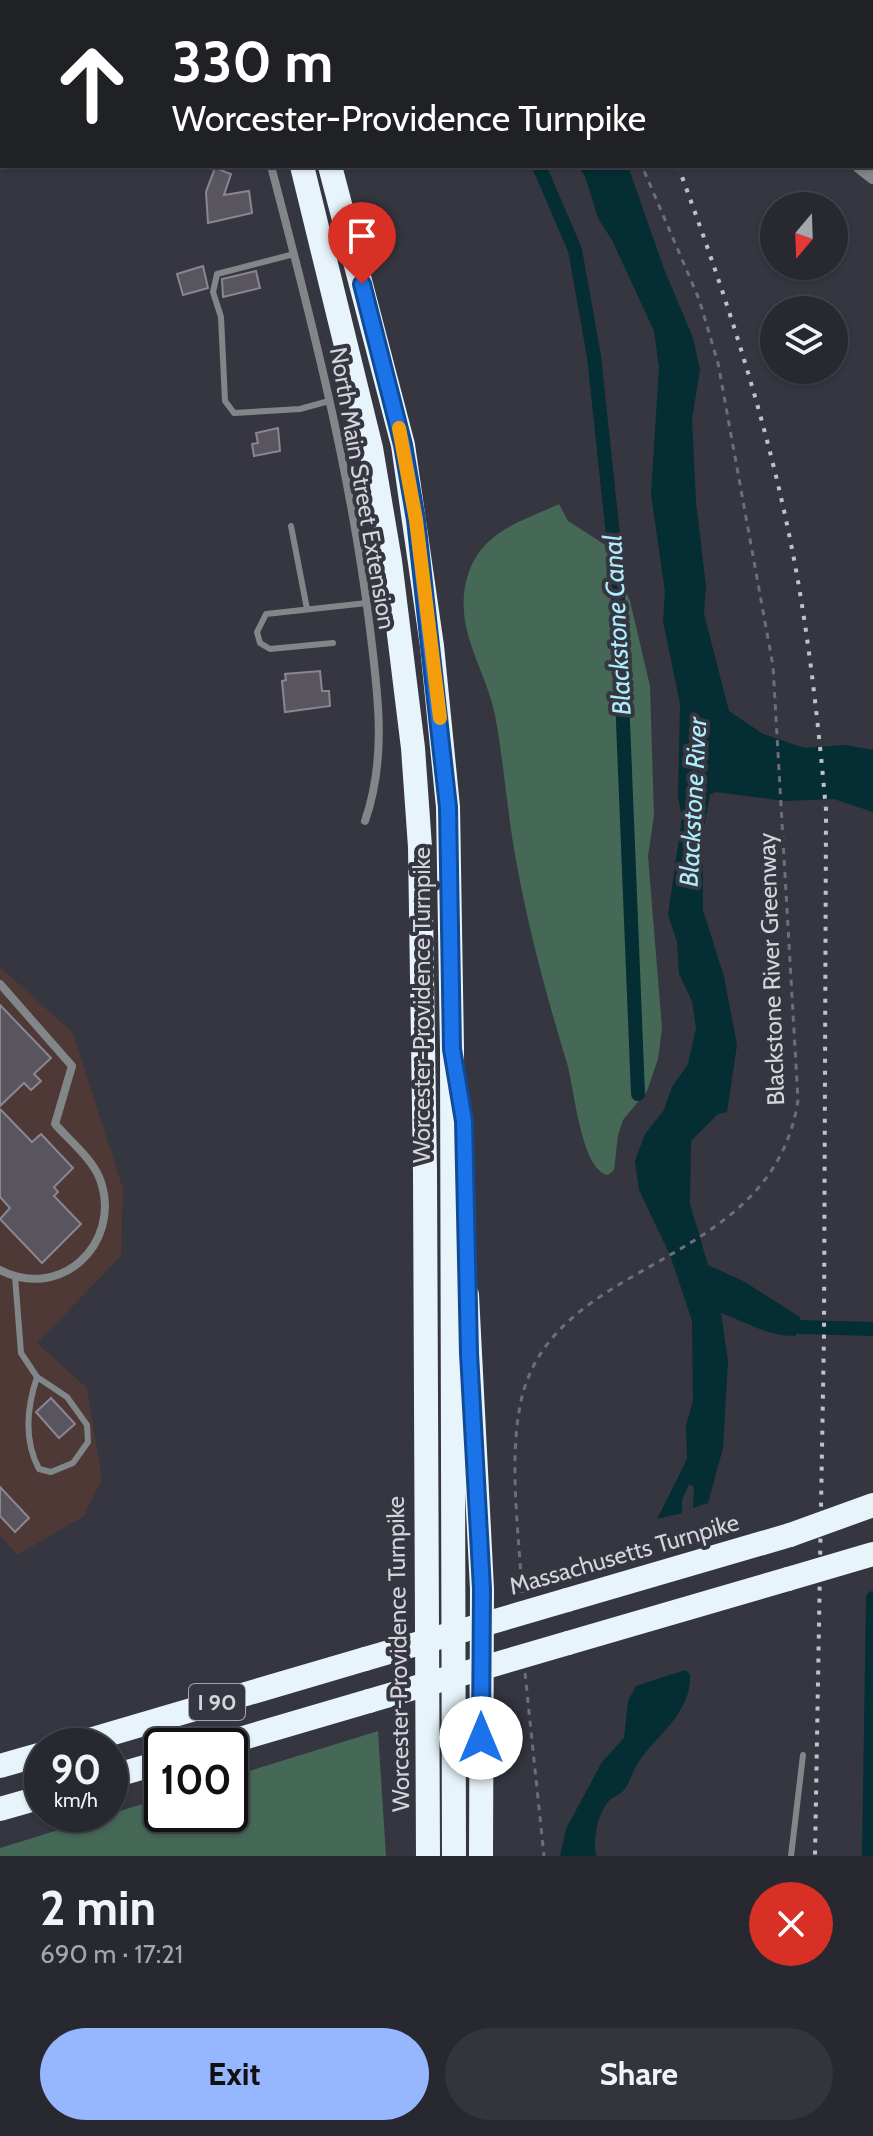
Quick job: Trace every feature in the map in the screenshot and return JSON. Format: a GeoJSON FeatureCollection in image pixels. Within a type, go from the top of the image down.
{"type":"FeatureCollection","features":[{"type":"Feature","properties":{"kind":"highway","name":"Worcester-Providence Turnpike"},"geometry":{"type":"LineString","coordinates":[[302,168],[371,448],[390,561],[413,748],[420,847],[425,1172],[428,1856]]}},
{"type":"Feature","properties":{"kind":"highway","name":"Worcester-Providence Turnpike"},"geometry":{"type":"LineString","coordinates":[[331,168],[386,373],[416,520],[448,807],[452,1049],[454,1856]]}},
{"type":"Feature","properties":{"kind":"highway"},"geometry":{"type":"LineString","coordinates":[[452,1049],[464,1121],[469,1353],[482,1589],[481,1856]]}},
{"type":"Feature","properties":{"kind":"highway"},"geometry":{"type":"LineString","coordinates":[[790,1535],[873,1505]]}},
{"type":"Feature","properties":{"kind":"highway","name":"Massachusetts Turnpike"},"geometry":{"type":"LineString","coordinates":[[128,1729],[790,1535],[873,1514]]}},
{"type":"Feature","properties":{"kind":"highway","name":"I 90"},"geometry":{"type":"LineString","coordinates":[[248,1737],[873,1554]]}},
{"type":"Feature","properties":{"kind":"highway"},"geometry":{"type":"LineString","coordinates":[[788,1579],[873,1569]]}},
{"type":"Feature","properties":{"kind":"highway"},"geometry":{"type":"LineString","coordinates":[[0,1766],[24,1759]]}},
{"type":"Feature","properties":{"kind":"highway"},"geometry":{"type":"LineString","coordinates":[[0,1809],[24,1802]]}},
{"type":"Feature","properties":{"kind":"street","name":"North Main Street Extension"},"geometry":{"type":"LineString","coordinates":[[272,168],[329,401],[367,603],[380,740],[378,773],[365,821]]}},
{"type":"Feature","properties":{"kind":"street"},"geometry":{"type":"LineString","coordinates":[[0,984],[72,1066],[55,1124],[94,1167],[104,1197],[97,1237],[80,1265],[48,1276],[15,1276],[0,1270]]}},
{"type":"Feature","properties":{"kind":"lane"},"geometry":{"type":"LineString","coordinates":[[294,254],[217,274],[213,292],[221,317],[225,401],[234,413],[264,413],[329,401]]}},
{"type":"Feature","properties":{"kind":"lane"},"geometry":{"type":"LineString","coordinates":[[291,526],[307,609]]}},
{"type":"Feature","properties":{"kind":"lane"},"geometry":{"type":"LineString","coordinates":[[333,643],[270,649],[260,643],[257,632],[266,614],[367,603]]}},
{"type":"Feature","properties":{"kind":"lane"},"geometry":{"type":"LineString","coordinates":[[15,1276],[21,1353],[37,1377],[67,1397],[87,1425],[88,1442],[73,1463],[51,1472],[39,1469],[31,1455],[28,1423],[37,1377]]}},
{"type":"Feature","properties":{"kind":"lane"},"geometry":{"type":"LineString","coordinates":[[791,1856],[803,1755]]}},
{"type":"Feature","properties":{"kind":"path","name":"Blackstone River Greenway"},"geometry":{"type":"LineString","coordinates":[[522,1594],[517,1450],[520,1404],[544,1353],[575,1315],[729,1217],[756,1194],[780,1161],[792,1132],[798,1100],[773,666],[718,363],[699,299],[643,168]]}},
{"type":"Feature","properties":{"kind":"path"},"geometry":{"type":"LineString","coordinates":[[525,1672],[544,1856]]}},
{"type":"Feature","properties":{"kind":"shaded area"},"geometry":{"type":"Polygon","coordinates":[[[0,967],[73,1033],[123,1189],[121,1256],[37,1343],[87,1388],[102,1479],[84,1516],[17,1555],[0,1535],[0,967]]]}},
{"type":"Feature","properties":{"kind":"green space"},"geometry":{"type":"Polygon","coordinates":[[[559,504],[568,521],[607,546],[630,601],[650,686],[654,816],[648,856],[662,1028],[658,1059],[647,1091],[623,1120],[614,1170],[608,1175],[598,1170],[591,1158],[580,1124],[526,910],[495,715],[465,621],[465,587],[478,554],[500,533],[559,504]]]}},
{"type":"Feature","properties":{"kind":"green space"},"geometry":{"type":"Polygon","coordinates":[[[378,1731],[386,1856],[0,1856],[0,1848],[52,1832],[128,1832],[128,1808],[144,1804],[144,1832],[248,1832],[248,1771],[378,1731]]]}},
{"type":"Feature","properties":{"kind":"water","name":"Blackstone River"},"geometry":{"type":"Polygon","coordinates":[[[579,168],[629,168],[664,269],[693,338],[700,370],[692,419],[696,502],[706,586],[704,614],[729,711],[763,734],[805,748],[845,745],[873,750],[873,812],[834,799],[785,801],[716,792],[710,794],[703,833],[703,910],[724,977],[737,1045],[727,1112],[718,1114],[691,1141],[690,1204],[708,1265],[743,1281],[800,1317],[801,1327],[795,1336],[785,1335],[721,1313],[728,1361],[723,1448],[708,1503],[693,1508],[694,1487],[689,1484],[682,1500],[682,1513],[657,1519],[687,1459],[686,1426],[693,1400],[692,1321],[670,1255],[639,1190],[635,1161],[645,1134],[664,1110],[672,1087],[688,1064],[696,1028],[692,1001],[679,974],[677,942],[668,915],[682,817],[678,797],[680,704],[663,621],[665,592],[651,494],[659,368],[654,331],[612,240],[598,218],[585,176],[579,168]]]}},
{"type":"Feature","properties":{"kind":"water"},"geometry":{"type":"Polygon","coordinates":[[[685,1670],[690,1674],[689,1688],[679,1712],[638,1763],[625,1788],[604,1807],[596,1835],[596,1856],[560,1856],[566,1829],[602,1762],[624,1738],[628,1701],[636,1686],[685,1670]]]}},
{"type":"Feature","properties":{"kind":"building"},"geometry":{"type":"Polygon","coordinates":[[[215,168],[231,174],[224,195],[249,191],[252,213],[208,223],[206,192],[215,168]]]}},
{"type":"Feature","properties":{"kind":"building"},"geometry":{"type":"Polygon","coordinates":[[[203,266],[208,288],[183,295],[177,274],[203,266]]]}},
{"type":"Feature","properties":{"kind":"building"},"geometry":{"type":"Polygon","coordinates":[[[256,271],[260,288],[223,297],[222,279],[256,271]]]}},
{"type":"Feature","properties":{"kind":"building"},"geometry":{"type":"Polygon","coordinates":[[[278,428],[280,451],[254,456],[252,444],[258,443],[256,433],[278,428]]]}},
{"type":"Feature","properties":{"kind":"building"},"geometry":{"type":"Polygon","coordinates":[[[320,671],[322,691],[329,691],[330,706],[285,712],[282,681],[286,680],[285,674],[320,671]]]}},
{"type":"Feature","properties":{"kind":"building"},"geometry":{"type":"Polygon","coordinates":[[[0,1005],[51,1058],[34,1074],[41,1081],[31,1090],[24,1083],[0,1106],[0,1005]]]}},
{"type":"Feature","properties":{"kind":"building"},"geometry":{"type":"Polygon","coordinates":[[[0,1109],[32,1142],[41,1134],[73,1168],[54,1187],[58,1192],[54,1196],[81,1224],[42,1263],[0,1219],[10,1208],[0,1197],[0,1109]]]}},
{"type":"Feature","properties":{"kind":"building"},"geometry":{"type":"Polygon","coordinates":[[[51,1398],[75,1424],[59,1438],[36,1412],[51,1398]]]}},
{"type":"Feature","properties":{"kind":"building"},"geometry":{"type":"Polygon","coordinates":[[[0,1487],[29,1518],[15,1532],[0,1516],[0,1487]]]}},
{"type":"Feature","properties":{"kind":"waterway","name":"Blackstone Canal"},"geometry":{"type":"LineString","coordinates":[[540,168],[575,250],[594,356],[617,573],[638,1094]]}},
{"type":"Feature","properties":{"kind":"waterway"},"geometry":{"type":"LineString","coordinates":[[782,1322],[801,1327],[873,1329]]}},
{"type":"Feature","properties":{"kind":"waterway"},"geometry":{"type":"LineString","coordinates":[[869,1856],[873,1598]]}},
{"type":"Feature","properties":{"kind":"railway"},"geometry":{"type":"LineString","coordinates":[[679,168],[741,350],[780,491],[807,640],[826,810],[824,1334],[815,1856]]}},
{"type":"Feature","properties":{"kind":"slow traffic"},"geometry":{"type":"LineString","coordinates":[[399,428],[416,520],[440,718]]}},
{"type":"Feature","properties":{"kind":"route"},"geometry":{"type":"LineString","coordinates":[[362,284],[403,445],[416,520],[448,807],[452,1049],[464,1121],[469,1353],[482,1589],[481,1738]]}}]}
